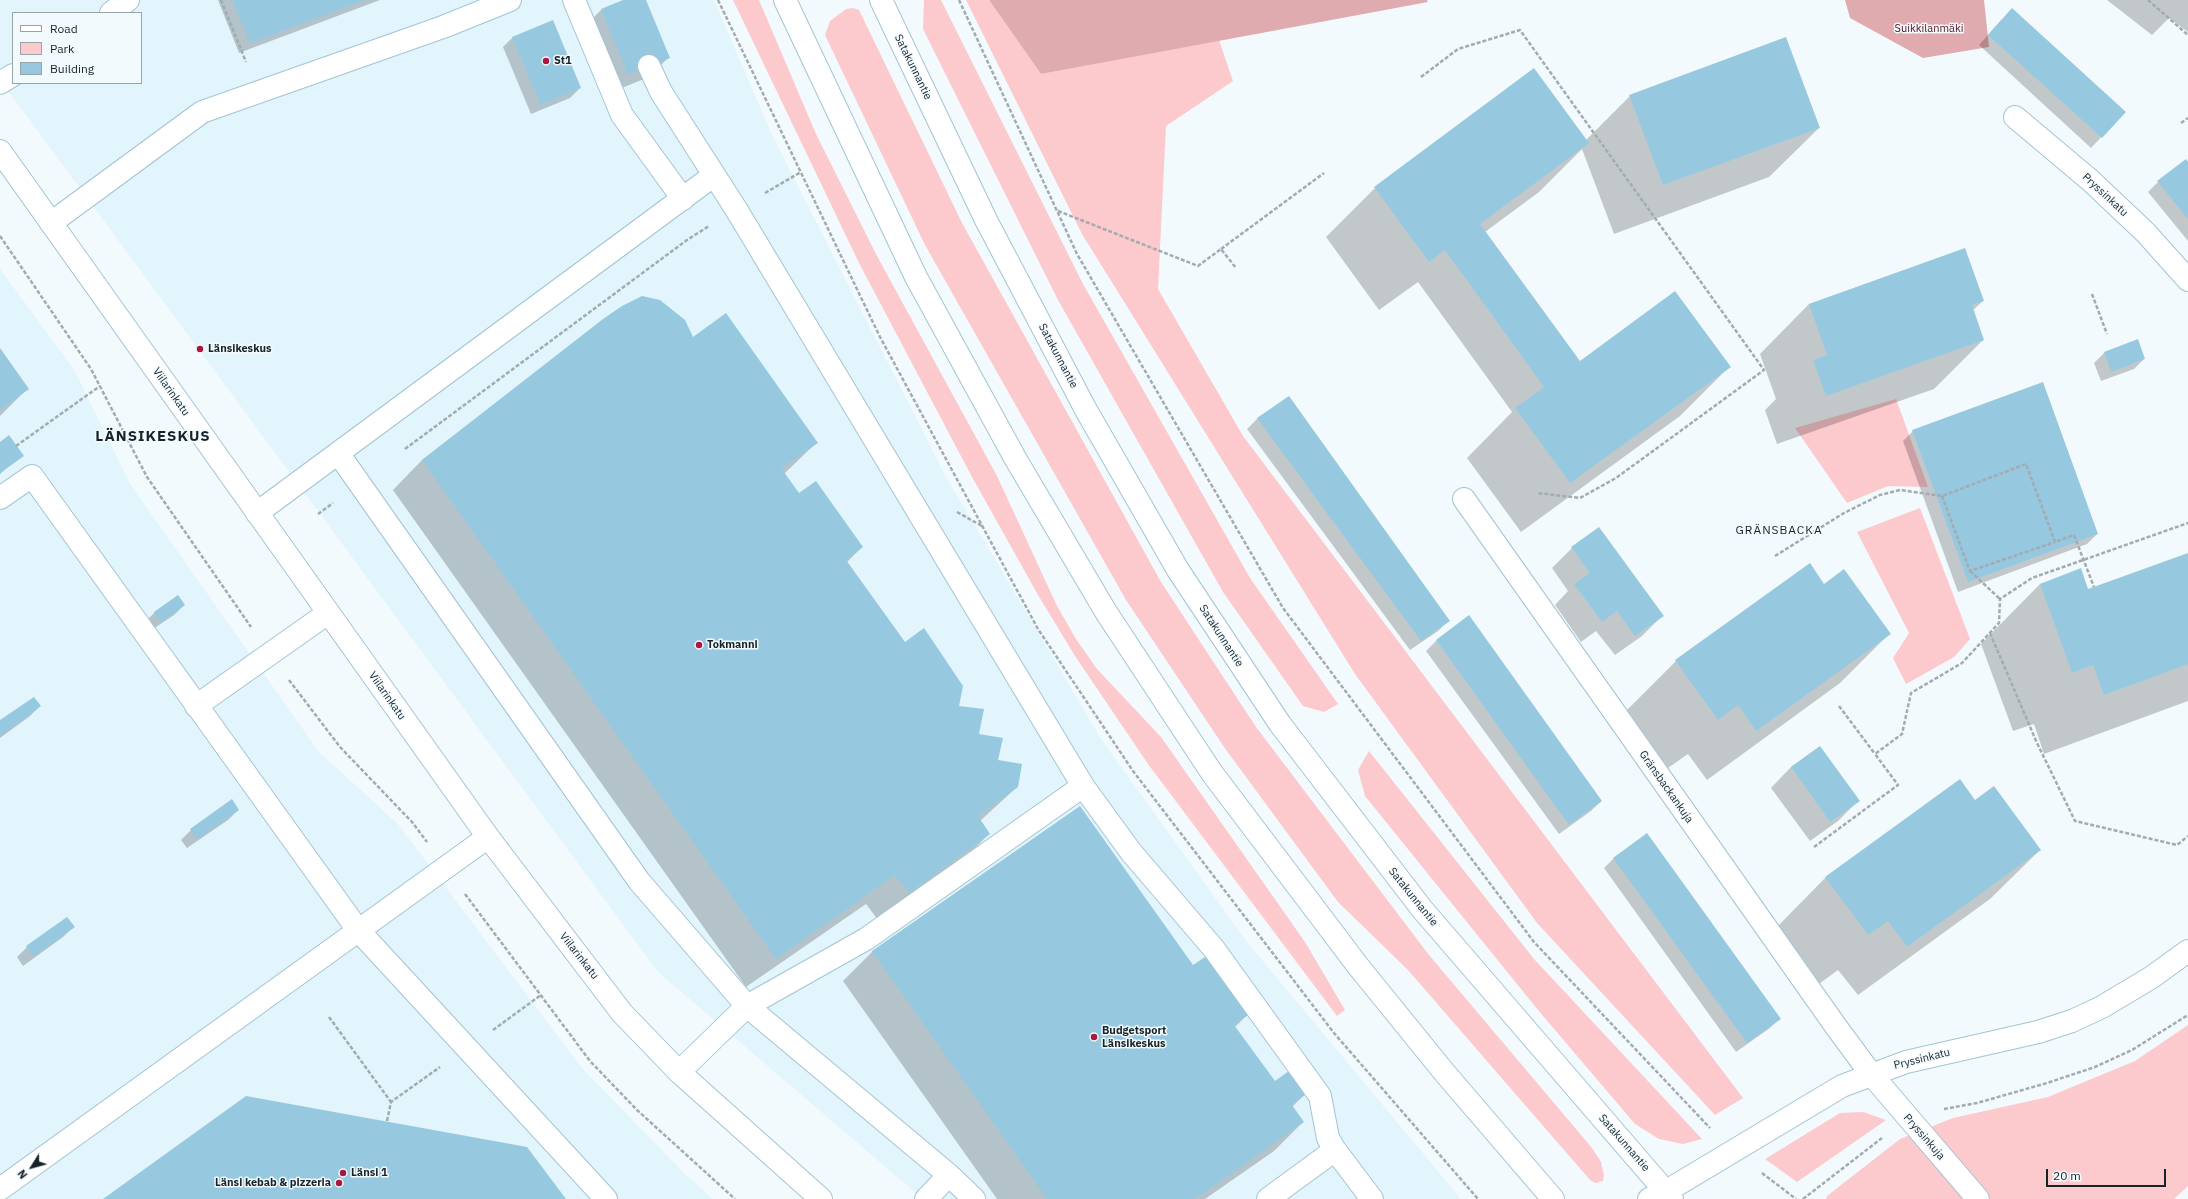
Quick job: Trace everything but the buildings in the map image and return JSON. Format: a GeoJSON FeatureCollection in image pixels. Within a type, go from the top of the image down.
{"type":"FeatureCollection","features":[{"type":"Feature","properties":{"kind":"street"},"geometry":{"type":"LineString","coordinates":[[112,12],[128,0]]}},
{"type":"Feature","properties":{"kind":"street"},"geometry":{"type":"LineString","coordinates":[[51,223],[202,112],[438,29],[510,0]]}},
{"type":"Feature","properties":{"kind":"street"},"geometry":{"type":"LineString","coordinates":[[574,0],[622,115],[683,199]]}},
{"type":"Feature","properties":{"kind":"street"},"geometry":{"type":"LineString","coordinates":[[785,0],[916,277],[1015,458],[1106,612],[1212,772],[1358,966],[1444,1072],[1553,1199]]}},
{"type":"Feature","properties":{"kind":"street","name":"Satakunnantie"},"geometry":{"type":"LineString","coordinates":[[881,0],[986,220],[1086,410],[1178,570],[1280,724],[1422,909],[1662,1197]]}},
{"type":"Feature","properties":{"kind":"street"},"geometry":{"type":"LineString","coordinates":[[649,66],[661,92],[713,176],[736,209],[1083,786],[1131,852],[1214,948],[1320,1096],[1328,1138],[1335,1150],[1372,1199]]}},
{"type":"Feature","properties":{"kind":"street"},"geometry":{"type":"LineString","coordinates":[[0,83],[12,76]]}},
{"type":"Feature","properties":{"kind":"street","name":"Pryssinkatu"},"geometry":{"type":"LineString","coordinates":[[2015,117],[2146,233],[2188,280]]}},
{"type":"Feature","properties":{"kind":"street","name":"Viilarinkatu"},"geometry":{"type":"LineString","coordinates":[[0,151],[488,837],[622,1013],[679,1072],[821,1199]]}},
{"type":"Feature","properties":{"kind":"street"},"geometry":{"type":"LineString","coordinates":[[257,513],[713,176]]}},
{"type":"Feature","properties":{"kind":"street"},"geometry":{"type":"LineString","coordinates":[[338,453],[639,881],[747,1006],[949,1175],[974,1199]]}},
{"type":"Feature","properties":{"kind":"street"},"geometry":{"type":"LineString","coordinates":[[0,498],[32,476],[358,930],[606,1199]]}},
{"type":"Feature","properties":{"kind":"street","name":"Gränsbackankuja"},"geometry":{"type":"LineString","coordinates":[[1464,499],[1754,912],[1871,1074]]}},
{"type":"Feature","properties":{"kind":"street"},"geometry":{"type":"LineString","coordinates":[[196,706],[328,613]]}},
{"type":"Feature","properties":{"kind":"street"},"geometry":{"type":"LineString","coordinates":[[679,1072],[747,1006],[866,939],[1083,786]]}},
{"type":"Feature","properties":{"kind":"street"},"geometry":{"type":"LineString","coordinates":[[0,1188],[488,837]]}},
{"type":"Feature","properties":{"kind":"street","name":"Pryssinkatu"},"geometry":{"type":"LineString","coordinates":[[1662,1197],[1823,1096],[1871,1074],[1906,1062],[2038,1032],[2072,1021],[2102,1007],[2140,984],[2188,950]]}},
{"type":"Feature","properties":{"kind":"street","name":"Pryssinkuja"},"geometry":{"type":"LineString","coordinates":[[1871,1074],[1978,1199]]}},
{"type":"Feature","properties":{"kind":"street"},"geometry":{"type":"LineString","coordinates":[[1268,1199],[1335,1150]]}},
{"type":"Feature","properties":{"kind":"street"},"geometry":{"type":"LineString","coordinates":[[926,1199],[949,1175]]}},
{"type":"Feature","properties":{"kind":"path"},"geometry":{"type":"LineString","coordinates":[[221,0],[236,36]]}},
{"type":"Feature","properties":{"kind":"path"},"geometry":{"type":"LineString","coordinates":[[718,0],[880,337],[1038,629],[1133,771],[1334,1033],[1478,1199]]}},
{"type":"Feature","properties":{"kind":"path"},"geometry":{"type":"LineString","coordinates":[[959,0],[1081,260],[1283,608],[1534,942],[1711,1130]]}},
{"type":"Feature","properties":{"kind":"path"},"geometry":{"type":"LineString","coordinates":[[2148,0],[2188,35]]}},
{"type":"Feature","properties":{"kind":"path"},"geometry":{"type":"LineString","coordinates":[[1421,77],[1458,49],[1520,30],[1764,370],[1616,478],[1580,498],[1537,493]]}},
{"type":"Feature","properties":{"kind":"path"},"geometry":{"type":"LineString","coordinates":[[2181,123],[2188,118]]}},
{"type":"Feature","properties":{"kind":"path"},"geometry":{"type":"LineString","coordinates":[[405,449],[681,245],[736,209],[801,172]]}},
{"type":"Feature","properties":{"kind":"path"},"geometry":{"type":"LineString","coordinates":[[1057,211],[1198,266],[1324,173]]}},
{"type":"Feature","properties":{"kind":"path"},"geometry":{"type":"LineString","coordinates":[[0,236],[91,369],[147,477],[270,654],[340,748],[412,822],[590,1060],[637,1110],[735,1199]]}},
{"type":"Feature","properties":{"kind":"path"},"geometry":{"type":"LineString","coordinates":[[1221,249],[1236,268]]}},
{"type":"Feature","properties":{"kind":"path"},"geometry":{"type":"LineString","coordinates":[[2092,294],[2107,334]]}},
{"type":"Feature","properties":{"kind":"path"},"geometry":{"type":"LineString","coordinates":[[16,446],[100,386]]}},
{"type":"Feature","properties":{"kind":"path"},"geometry":{"type":"LineString","coordinates":[[1775,556],[1844,513],[1880,495],[1900,490],[1942,496],[2026,464],[2055,542]]}},
{"type":"Feature","properties":{"kind":"path"},"geometry":{"type":"LineString","coordinates":[[1942,496],[1970,572],[2000,599]]}},
{"type":"Feature","properties":{"kind":"path"},"geometry":{"type":"LineString","coordinates":[[2000,599],[2032,578],[2188,523]]}},
{"type":"Feature","properties":{"kind":"path"},"geometry":{"type":"LineString","coordinates":[[1970,572],[2074,535],[2094,587]]}},
{"type":"Feature","properties":{"kind":"path"},"geometry":{"type":"LineString","coordinates":[[1875,754],[1902,734],[1911,693],[1962,663],[1999,622],[2000,599]]}},
{"type":"Feature","properties":{"kind":"path"},"geometry":{"type":"LineString","coordinates":[[1990,633],[2037,743],[2075,821],[2177,845],[2188,836]]}},
{"type":"Feature","properties":{"kind":"path"},"geometry":{"type":"LineString","coordinates":[[1814,847],[1898,785],[1839,706]]}},
{"type":"Feature","properties":{"kind":"path"},"geometry":{"type":"LineString","coordinates":[[1942,1110],[1984,1101],[2095,1067],[2132,1050],[2188,1015]]}},
{"type":"Feature","properties":{"kind":"path"},"geometry":{"type":"LineString","coordinates":[[329,1017],[390,1102],[387,1121]]}},
{"type":"Feature","properties":{"kind":"path"},"geometry":{"type":"LineString","coordinates":[[1803,1199],[1887,1134]]}},
{"type":"Feature","properties":{"kind":"path"},"geometry":{"type":"LineString","coordinates":[[1757,1169],[1796,1199]]}},
{"type":"Feature","properties":{"kind":"shaded area"},"geometry":{"type":"Polygon","coordinates":[[[0,0],[714,0],[772,135],[945,475],[1103,742],[1247,942],[1461,1199],[923,1199],[658,972],[0,80],[0,0]]]}},
{"type":"Feature","properties":{"kind":"shaded area"},"geometry":{"type":"Polygon","coordinates":[[[0,269],[75,371],[130,484],[319,752],[398,824],[581,1067],[686,1175],[713,1199],[0,1199],[0,269]]]}},
{"type":"Feature","properties":{"kind":"green space"},"geometry":{"type":"Polygon","coordinates":[[[733,0],[759,0],[816,134],[877,256],[997,476],[1057,606],[1076,639],[1097,669],[1161,737],[1305,942],[1345,1010],[1337,1016],[1148,764],[1075,656],[1038,595],[972,477],[859,263],[733,0]]]}},
{"type":"Feature","properties":{"kind":"green space"},"geometry":{"type":"Polygon","coordinates":[[[924,0],[941,0],[1083,284],[1250,578],[1338,704],[1324,712],[1303,706],[1223,592],[1058,300],[923,29],[924,0]]]}},
{"type":"Feature","properties":{"kind":"green space"},"geometry":{"type":"Polygon","coordinates":[[[966,0],[989,0],[1041,74],[1219,40],[1233,81],[1166,126],[1158,289],[1243,436],[1743,1098],[1715,1115],[1537,923],[1355,674],[1082,234],[966,0]]]}},
{"type":"Feature","properties":{"kind":"green space"},"geometry":{"type":"Polygon","coordinates":[[[989,0],[1427,0],[1428,2],[1041,74],[989,0]]]}},
{"type":"Feature","properties":{"kind":"green space","name":"Suikkilanmäki"},"geometry":{"type":"Polygon","coordinates":[[[1845,0],[1984,0],[1989,47],[1923,58],[1850,18],[1845,0]]]}},
{"type":"Feature","properties":{"kind":"green space"},"geometry":{"type":"Polygon","coordinates":[[[853,8],[859,10],[962,223],[1161,582],[1256,727],[1429,955],[1592,1148],[1601,1162],[1604,1176],[1603,1181],[1595,1183],[1590,1180],[1408,970],[1338,902],[1224,747],[1126,600],[925,245],[825,35],[830,21],[846,9],[853,8]]]}},
{"type":"Feature","properties":{"kind":"green space"},"geometry":{"type":"Polygon","coordinates":[[[1896,399],[1928,487],[1888,486],[1847,503],[1795,428],[1896,399]]]}},
{"type":"Feature","properties":{"kind":"green space"},"geometry":{"type":"Polygon","coordinates":[[[1920,508],[1970,639],[1954,657],[1906,684],[1893,658],[1909,633],[1857,532],[1920,508]]]}},
{"type":"Feature","properties":{"kind":"green space"},"geometry":{"type":"Polygon","coordinates":[[[1369,751],[1534,959],[1702,1139],[1683,1144],[1659,1139],[1635,1124],[1538,1010],[1365,796],[1358,770],[1369,751]]]}},
{"type":"Feature","properties":{"kind":"green space"},"geometry":{"type":"Polygon","coordinates":[[[2188,1025],[2188,1186],[2174,1199],[1826,1199],[1827,1196],[1900,1139],[1953,1118],[2048,1097],[2135,1061],[2188,1025]]]}},
{"type":"Feature","properties":{"kind":"green space"},"geometry":{"type":"Polygon","coordinates":[[[1863,1112],[1886,1120],[1797,1182],[1765,1159],[1840,1113],[1863,1112]]]}},
{"type":"Feature","properties":{"kind":"place","name":"St1"},"geometry":{"type":"Point","coordinates":[546,61]}},
{"type":"Feature","properties":{"kind":"place","name":"Länsikeskus"},"geometry":{"type":"Point","coordinates":[200,349]}},
{"type":"Feature","properties":{"kind":"place","name":"Tokmanni"},"geometry":{"type":"Point","coordinates":[699,645]}},
{"type":"Feature","properties":{"kind":"place","name":"Budgetsport Länsikeskus"},"geometry":{"type":"Point","coordinates":[1094,1037]}},
{"type":"Feature","properties":{"kind":"place","name":"Länsi 1"},"geometry":{"type":"Point","coordinates":[343,1173]}},
{"type":"Feature","properties":{"kind":"place","name":"Länsi kebab & pizzeria"},"geometry":{"type":"Point","coordinates":[339,1183]}},
{"type":"Feature","properties":{"kind":"district","name":"LÄNSIKESKUS"},"geometry":{"type":"Point","coordinates":[153,437]}},
{"type":"Feature","properties":{"kind":"district","name":"GRÄNSBACKA"},"geometry":{"type":"Point","coordinates":[1779,531]}}]}
